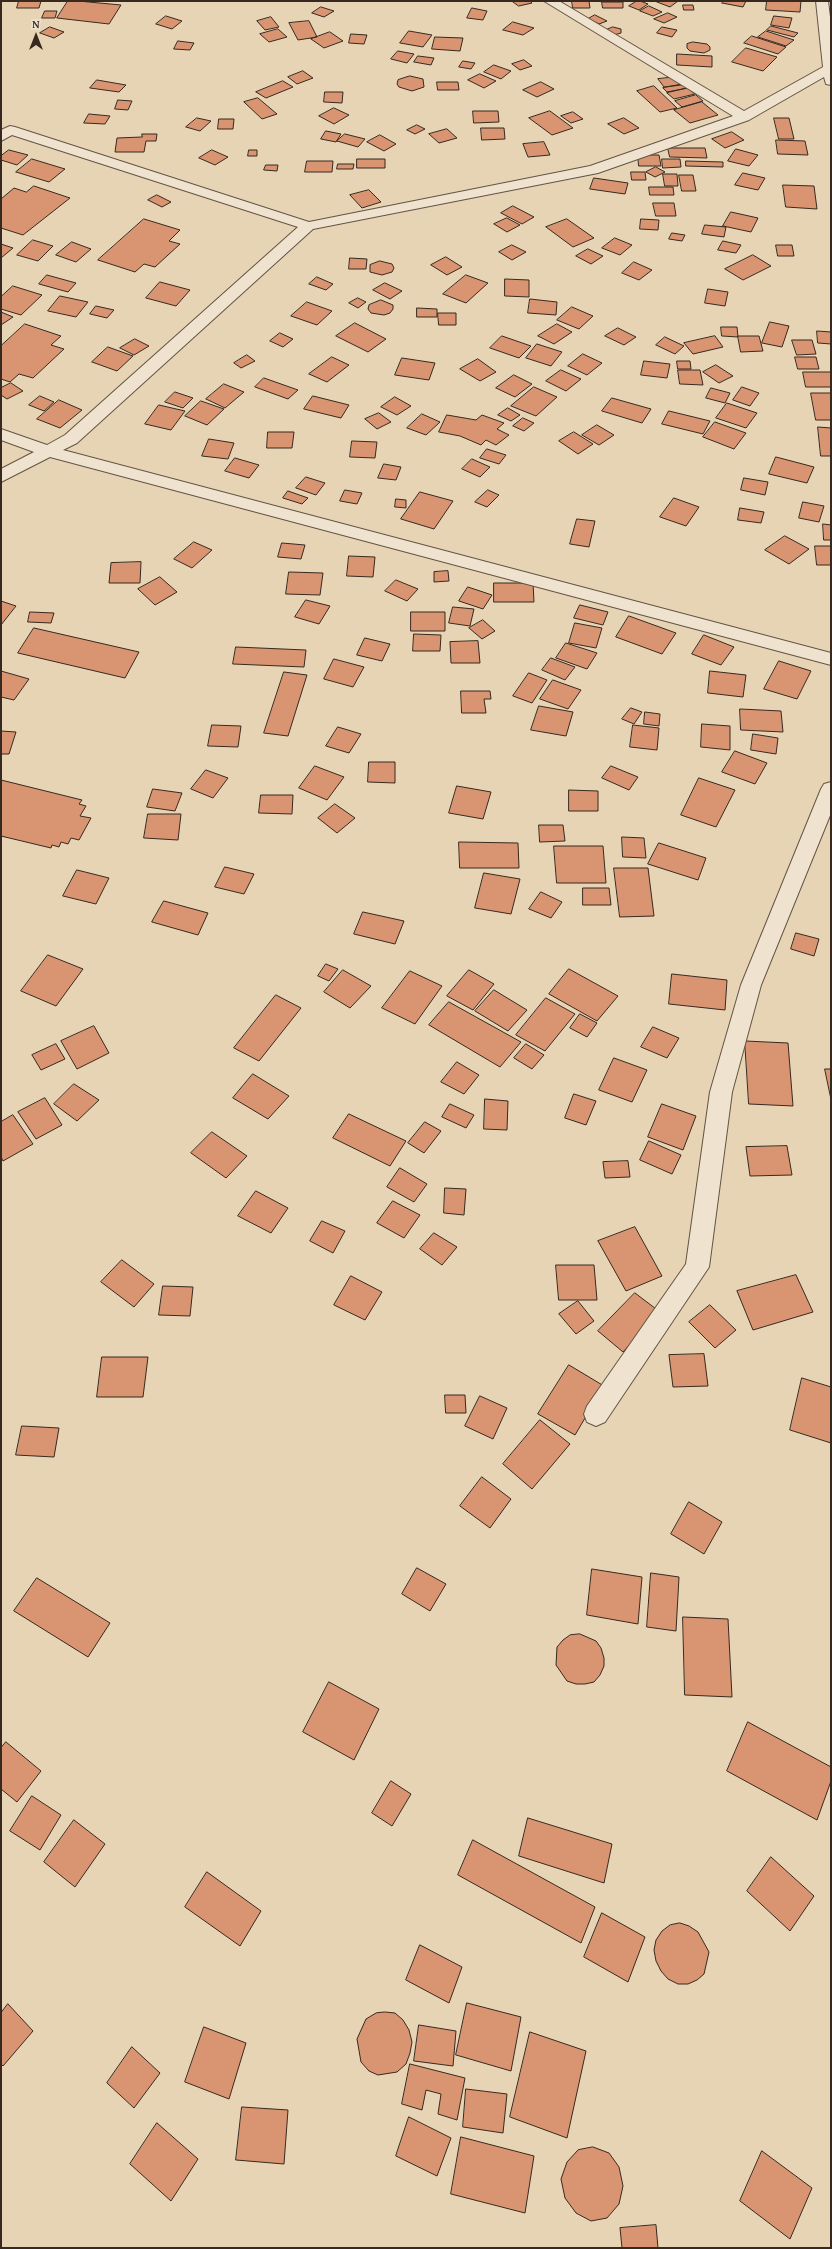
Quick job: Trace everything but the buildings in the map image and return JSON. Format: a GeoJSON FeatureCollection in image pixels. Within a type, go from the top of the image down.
{"type":"FeatureCollection","features":[{"type":"Feature","properties":{"kind":"street"},"geometry":{"type":"LineString","coordinates":[[550,1],[744,117]]}},
{"type":"Feature","properties":{"kind":"street"},"geometry":{"type":"LineString","coordinates":[[1,137],[10,130],[308,226],[592,170],[744,117],[830,72],[822,1]]}},
{"type":"Feature","properties":{"kind":"street"},"geometry":{"type":"LineString","coordinates":[[1,478],[6,473],[71,439],[308,226]]}},
{"type":"Feature","properties":{"kind":"street"},"geometry":{"type":"LineString","coordinates":[[1,434],[48,450],[831,659]]}},
{"type":"Feature","properties":{"kind":"street"},"geometry":{"type":"LineString","coordinates":[[596,1414],[697,1267],[721,1092],[751,985],[831,789]]}}]}
